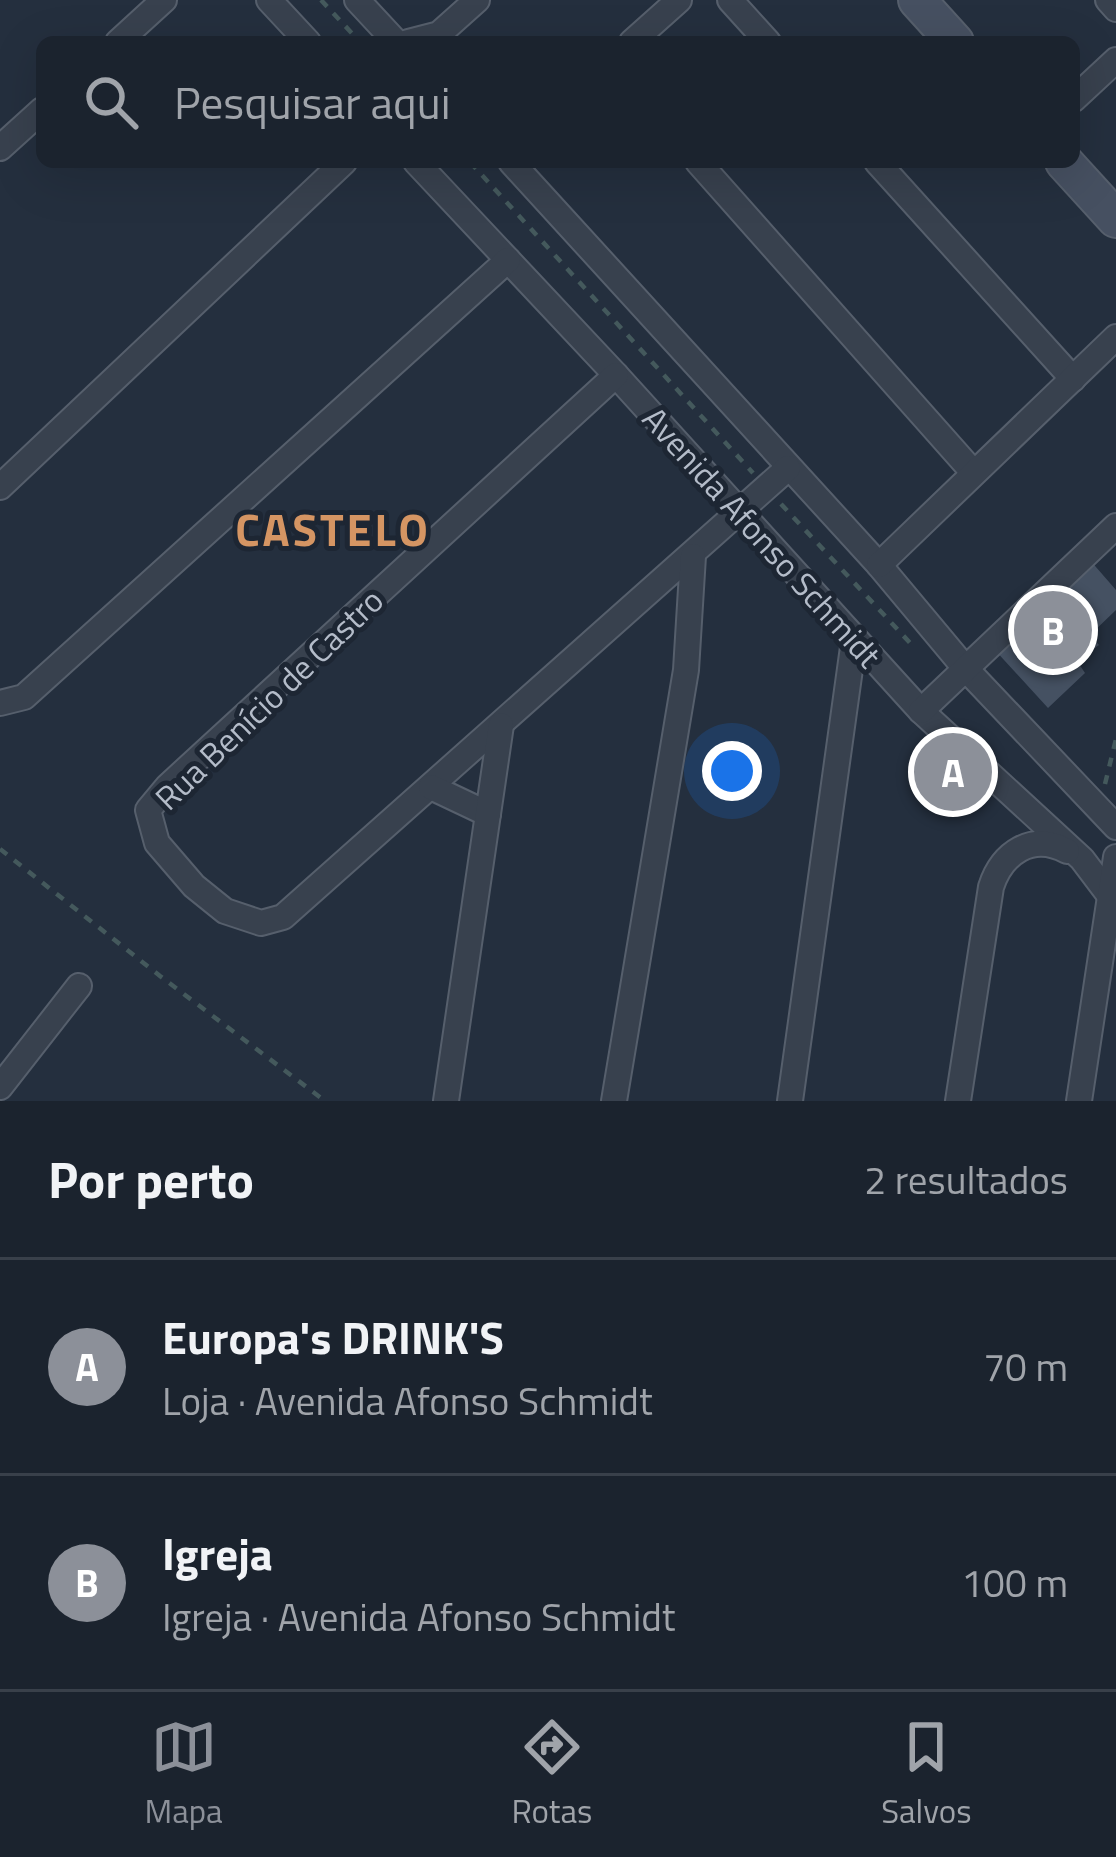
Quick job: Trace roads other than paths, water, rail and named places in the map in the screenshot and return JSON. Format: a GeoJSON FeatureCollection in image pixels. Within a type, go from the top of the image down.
{"type":"FeatureCollection","features":[{"type":"Feature","properties":{"kind":"street"},"geometry":{"type":"LineString","coordinates":[[125,36],[164,0]]}},
{"type":"Feature","properties":{"kind":"street"},"geometry":{"type":"LineString","coordinates":[[269,0],[302,36]]}},
{"type":"Feature","properties":{"kind":"street"},"geometry":{"type":"LineString","coordinates":[[357,0],[390,36]]}},
{"type":"Feature","properties":{"kind":"street"},"geometry":{"type":"LineString","coordinates":[[439,36],[477,0]]}},
{"type":"Feature","properties":{"kind":"street"},"geometry":{"type":"LineString","coordinates":[[639,36],[679,0]]}},
{"type":"Feature","properties":{"kind":"street"},"geometry":{"type":"LineString","coordinates":[[730,0],[763,36]]}},
{"type":"Feature","properties":{"kind":"street"},"geometry":{"type":"LineString","coordinates":[[916,0],[949,36]]}},
{"type":"Feature","properties":{"kind":"street"},"geometry":{"type":"LineString","coordinates":[[1108,0],[1116,9]]}},
{"type":"Feature","properties":{"kind":"street"},"geometry":{"type":"LineString","coordinates":[[1080,93],[1116,60]]}},
{"type":"Feature","properties":{"kind":"street"},"geometry":{"type":"LineString","coordinates":[[0,148],[36,115]]}},
{"type":"Feature","properties":{"kind":"street"},"geometry":{"type":"LineString","coordinates":[[0,487],[338,168]]}},
{"type":"Feature","properties":{"kind":"street","name":"Avenida Afonso Schmidt"},"geometry":{"type":"LineString","coordinates":[[422,168],[854,640],[921,711],[1082,860],[1113,902]]}},
{"type":"Feature","properties":{"kind":"street","name":"Avenida Afonso Schmidt"},"geometry":{"type":"LineString","coordinates":[[516,168],[879,566],[965,668],[1116,827]]}},
{"type":"Feature","properties":{"kind":"street"},"geometry":{"type":"LineString","coordinates":[[703,168],[973,472]]}},
{"type":"Feature","properties":{"kind":"street"},"geometry":{"type":"LineString","coordinates":[[882,168],[1073,379]]}},
{"type":"Feature","properties":{"kind":"street"},"geometry":{"type":"LineString","coordinates":[[1069,168],[1116,219]]}},
{"type":"Feature","properties":{"kind":"street"},"geometry":{"type":"LineString","coordinates":[[0,703],[24,698],[508,260]]}},
{"type":"Feature","properties":{"kind":"street"},"geometry":{"type":"LineString","coordinates":[[879,566],[1116,337]]}},
{"type":"Feature","properties":{"kind":"street","name":"Rua Benício de Castro"},"geometry":{"type":"LineString","coordinates":[[431,787],[283,917],[261,923],[225,911],[194,886],[157,843],[148,810],[616,375]]}},
{"type":"Feature","properties":{"kind":"street"},"geometry":{"type":"LineString","coordinates":[[488,814],[431,787],[788,468]]}},
{"type":"Feature","properties":{"kind":"street"},"geometry":{"type":"LineString","coordinates":[[921,711],[1116,526]]}},
{"type":"Feature","properties":{"kind":"street"},"geometry":{"type":"LineString","coordinates":[[614,1101],[686,670],[692,556]]}},
{"type":"Feature","properties":{"kind":"street"},"geometry":{"type":"LineString","coordinates":[[790,1101],[854,640]]}},
{"type":"Feature","properties":{"kind":"street"},"geometry":{"type":"LineString","coordinates":[[446,1101],[501,725]]}},
{"type":"Feature","properties":{"kind":"street"},"geometry":{"type":"LineString","coordinates":[[958,1101],[991,886],[998,868],[1009,855],[1043,843],[1082,860]]}},
{"type":"Feature","properties":{"kind":"street"},"geometry":{"type":"LineString","coordinates":[[1079,1101],[1113,902],[1116,857]]}},
{"type":"Feature","properties":{"kind":"street"},"geometry":{"type":"LineString","coordinates":[[0,1087],[79,986]]}},
{"type":"Feature","properties":{"kind":"place","name":"Igreja"},"geometry":{"type":"Point","coordinates":[1053,630]}},
{"type":"Feature","properties":{"kind":"place","name":"Europa's DRINK'S"},"geometry":{"type":"Point","coordinates":[953,772]}},
{"type":"Feature","properties":{"kind":"district","name":"CASTELO"},"geometry":{"type":"Point","coordinates":[333,529]}}]}
